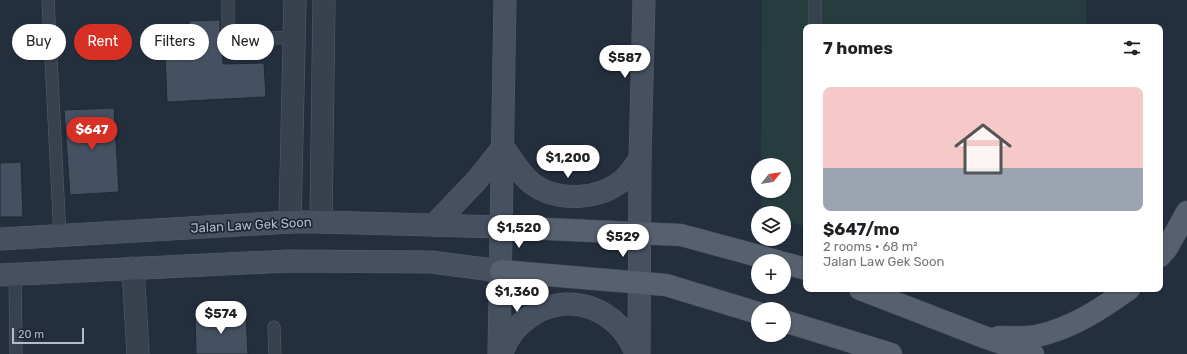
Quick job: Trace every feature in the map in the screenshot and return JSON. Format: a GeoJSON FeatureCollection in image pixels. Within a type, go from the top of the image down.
{"type":"FeatureCollection","features":[{"type":"Feature","properties":{"kind":"main road"},"geometry":{"type":"LineString","coordinates":[[499,354],[505,0]]}},
{"type":"Feature","properties":{"kind":"main road"},"geometry":{"type":"LineString","coordinates":[[638,354],[640,283],[640,159],[644,0]]}},
{"type":"Feature","properties":{"kind":"main road"},"geometry":{"type":"LineString","coordinates":[[503,147],[532,184],[547,192],[563,196],[588,195],[607,189],[622,181],[640,159]]}},
{"type":"Feature","properties":{"kind":"main road"},"geometry":{"type":"LineString","coordinates":[[434,225],[477,180],[503,147]]}},
{"type":"Feature","properties":{"kind":"main road"},"geometry":{"type":"LineString","coordinates":[[1163,253],[1187,212]]}},
{"type":"Feature","properties":{"kind":"main road","name":"Jalan Law Gek Soon"},"geometry":{"type":"LineString","coordinates":[[0,239],[290,222],[502,227]]}},
{"type":"Feature","properties":{"kind":"main road"},"geometry":{"type":"LineString","coordinates":[[502,227],[681,235],[751,254]]}},
{"type":"Feature","properties":{"kind":"main road"},"geometry":{"type":"LineString","coordinates":[[7,274],[280,261],[322,260],[431,262],[501,271],[666,285],[751,311]]}},
{"type":"Feature","properties":{"kind":"main road"},"geometry":{"type":"LineString","coordinates":[[791,265],[803,268]]}},
{"type":"Feature","properties":{"kind":"main road"},"geometry":{"type":"LineString","coordinates":[[868,292],[984,337],[1033,354]]}},
{"type":"Feature","properties":{"kind":"main road"},"geometry":{"type":"LineString","coordinates":[[984,337],[1035,336],[1067,327],[1125,292]]}},
{"type":"Feature","properties":{"kind":"main road"},"geometry":{"type":"LineString","coordinates":[[502,354],[504,345],[518,326],[536,312],[558,304],[581,304],[602,311],[619,324],[632,341],[638,354]]}},
{"type":"Feature","properties":{"kind":"main road"},"geometry":{"type":"LineString","coordinates":[[791,323],[890,354]]}},
{"type":"Feature","properties":{"kind":"street"},"geometry":{"type":"LineString","coordinates":[[290,222],[296,0]]}},
{"type":"Feature","properties":{"kind":"street"},"geometry":{"type":"LineString","coordinates":[[321,222],[324,0]]}},
{"type":"Feature","properties":{"kind":"street"},"geometry":{"type":"LineString","coordinates":[[133,268],[138,354]]}},
{"type":"Feature","properties":{"kind":"lane"},"geometry":{"type":"LineString","coordinates":[[48,0],[60,236]]}},
{"type":"Feature","properties":{"kind":"lane"},"geometry":{"type":"LineString","coordinates":[[228,0],[228,36],[231,40],[295,37]]}},
{"type":"Feature","properties":{"kind":"lane"},"geometry":{"type":"LineString","coordinates":[[815,0],[815,24]]}},
{"type":"Feature","properties":{"kind":"lane"},"geometry":{"type":"LineString","coordinates":[[7,274],[16,354]]}},
{"type":"Feature","properties":{"kind":"lane"},"geometry":{"type":"LineString","coordinates":[[274,327],[275,354]]}},
{"type":"Feature","properties":{"kind":"green space"},"geometry":{"type":"Polygon","coordinates":[[[762,0],[1086,0],[1086,24],[803,24],[803,226],[791,222],[791,206],[761,206],[761,198],[791,198],[791,158],[761,158],[762,0]]]}},
{"type":"Feature","properties":{"kind":"building"},"geometry":{"type":"Polygon","coordinates":[[[220,20],[220,24],[217,24],[217,60],[223,60],[223,64],[264,63],[266,97],[167,102],[165,60],[209,60],[209,24],[189,24],[189,21],[220,20]]]}},
{"type":"Feature","properties":{"kind":"building"},"geometry":{"type":"Polygon","coordinates":[[[114,108],[119,192],[70,195],[64,110],[114,108]]]}},
{"type":"Feature","properties":{"kind":"building"},"geometry":{"type":"Polygon","coordinates":[[[21,162],[23,217],[0,217],[0,163],[21,162]]]}},
{"type":"Feature","properties":{"kind":"building"},"geometry":{"type":"Polygon","coordinates":[[[246,314],[248,354],[196,354],[195,316],[246,314]]]}}]}
